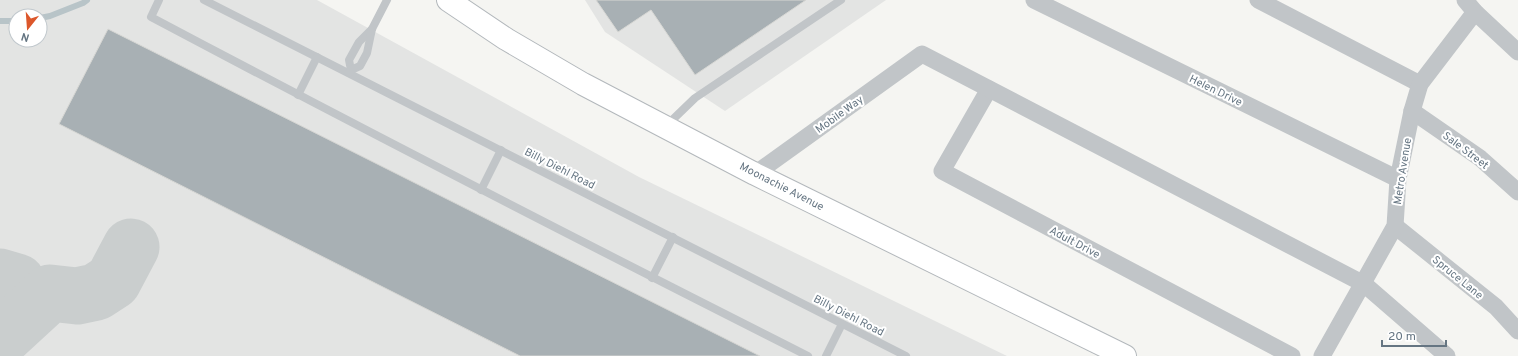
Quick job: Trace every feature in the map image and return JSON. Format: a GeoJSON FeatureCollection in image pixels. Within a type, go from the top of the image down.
{"type":"FeatureCollection","features":[{"type":"Feature","properties":{"kind":"main road","name":"Moonachie Avenue"},"geometry":{"type":"LineString","coordinates":[[448,0],[512,42],[583,84],[755,174],[1125,356]]}},
{"type":"Feature","properties":{"kind":"street","name":"Helen Drive"},"geometry":{"type":"LineString","coordinates":[[1034,0],[1398,180]]}},
{"type":"Feature","properties":{"kind":"street"},"geometry":{"type":"LineString","coordinates":[[1258,0],[1420,84]]}},
{"type":"Feature","properties":{"kind":"street","name":"Metro Avenue"},"geometry":{"type":"LineString","coordinates":[[1322,356],[1364,284],[1395,226],[1398,180],[1412,111],[1420,84],[1470,6]]}},
{"type":"Feature","properties":{"kind":"street"},"geometry":{"type":"LineString","coordinates":[[1470,6],[1518,52]]}},
{"type":"Feature","properties":{"kind":"street","name":"Mobile Way"},"geometry":{"type":"LineString","coordinates":[[755,174],[922,54],[989,89]]}},
{"type":"Feature","properties":{"kind":"street"},"geometry":{"type":"LineString","coordinates":[[989,89],[1364,284],[1447,356]]}},
{"type":"Feature","properties":{"kind":"street","name":"Adult Drive"},"geometry":{"type":"LineString","coordinates":[[989,89],[942,172],[1292,356]]}},
{"type":"Feature","properties":{"kind":"street","name":"Sale Street"},"geometry":{"type":"LineString","coordinates":[[1412,111],[1480,158],[1518,192]]}},
{"type":"Feature","properties":{"kind":"street","name":"Spruce Lane"},"geometry":{"type":"LineString","coordinates":[[1395,226],[1496,308],[1518,330]]}},
{"type":"Feature","properties":{"kind":"lane"},"geometry":{"type":"LineString","coordinates":[[160,0],[151,17],[481,190],[808,356]]}},
{"type":"Feature","properties":{"kind":"lane","name":"Billy Diehl Road"},"geometry":{"type":"LineString","coordinates":[[204,0],[350,72],[906,356]]}},
{"type":"Feature","properties":{"kind":"lane"},"geometry":{"type":"LineString","coordinates":[[372,29],[359,42],[349,60],[350,72],[360,66],[367,53],[372,29],[387,0]]}},
{"type":"Feature","properties":{"kind":"lane"},"geometry":{"type":"LineString","coordinates":[[666,127],[695,98],[841,0]]}},
{"type":"Feature","properties":{"kind":"lane"},"geometry":{"type":"LineString","coordinates":[[298,95],[317,57]]}},
{"type":"Feature","properties":{"kind":"lane"},"geometry":{"type":"LineString","coordinates":[[481,190],[501,150]]}},
{"type":"Feature","properties":{"kind":"lane"},"geometry":{"type":"LineString","coordinates":[[652,278],[673,238]]}},
{"type":"Feature","properties":{"kind":"lane"},"geometry":{"type":"LineString","coordinates":[[826,356],[842,324]]}},
{"type":"Feature","properties":{"kind":"shaded area"},"geometry":{"type":"Polygon","coordinates":[[[0,0],[317,0],[639,177],[1007,356],[0,356],[0,0]]]}},
{"type":"Feature","properties":{"kind":"shaded area"},"geometry":{"type":"Polygon","coordinates":[[[585,0],[886,0],[725,111],[605,32],[585,0]]]}},
{"type":"Feature","properties":{"kind":"building"},"geometry":{"type":"Polygon","coordinates":[[[596,0],[806,0],[695,75],[651,10],[618,32],[596,0]]]}},
{"type":"Feature","properties":{"kind":"building"},"geometry":{"type":"Polygon","coordinates":[[[108,29],[760,356],[520,356],[59,124],[108,29]]]}},
{"type":"Feature","properties":{"kind":"waterway"},"geometry":{"type":"LineString","coordinates":[[48,16],[83,3],[87,0]]}},
{"type":"Feature","properties":{"kind":"waterway"},"geometry":{"type":"LineString","coordinates":[[0,21],[8,21]]}},
{"type":"Feature","properties":{"kind":"taxiway"},"geometry":{"type":"LineString","coordinates":[[0,339],[50,293],[77,296],[96,292],[113,281],[131,247]]}},
{"type":"Feature","properties":{"kind":"taxiway"},"geometry":{"type":"LineString","coordinates":[[0,277],[17,282]]}}]}
